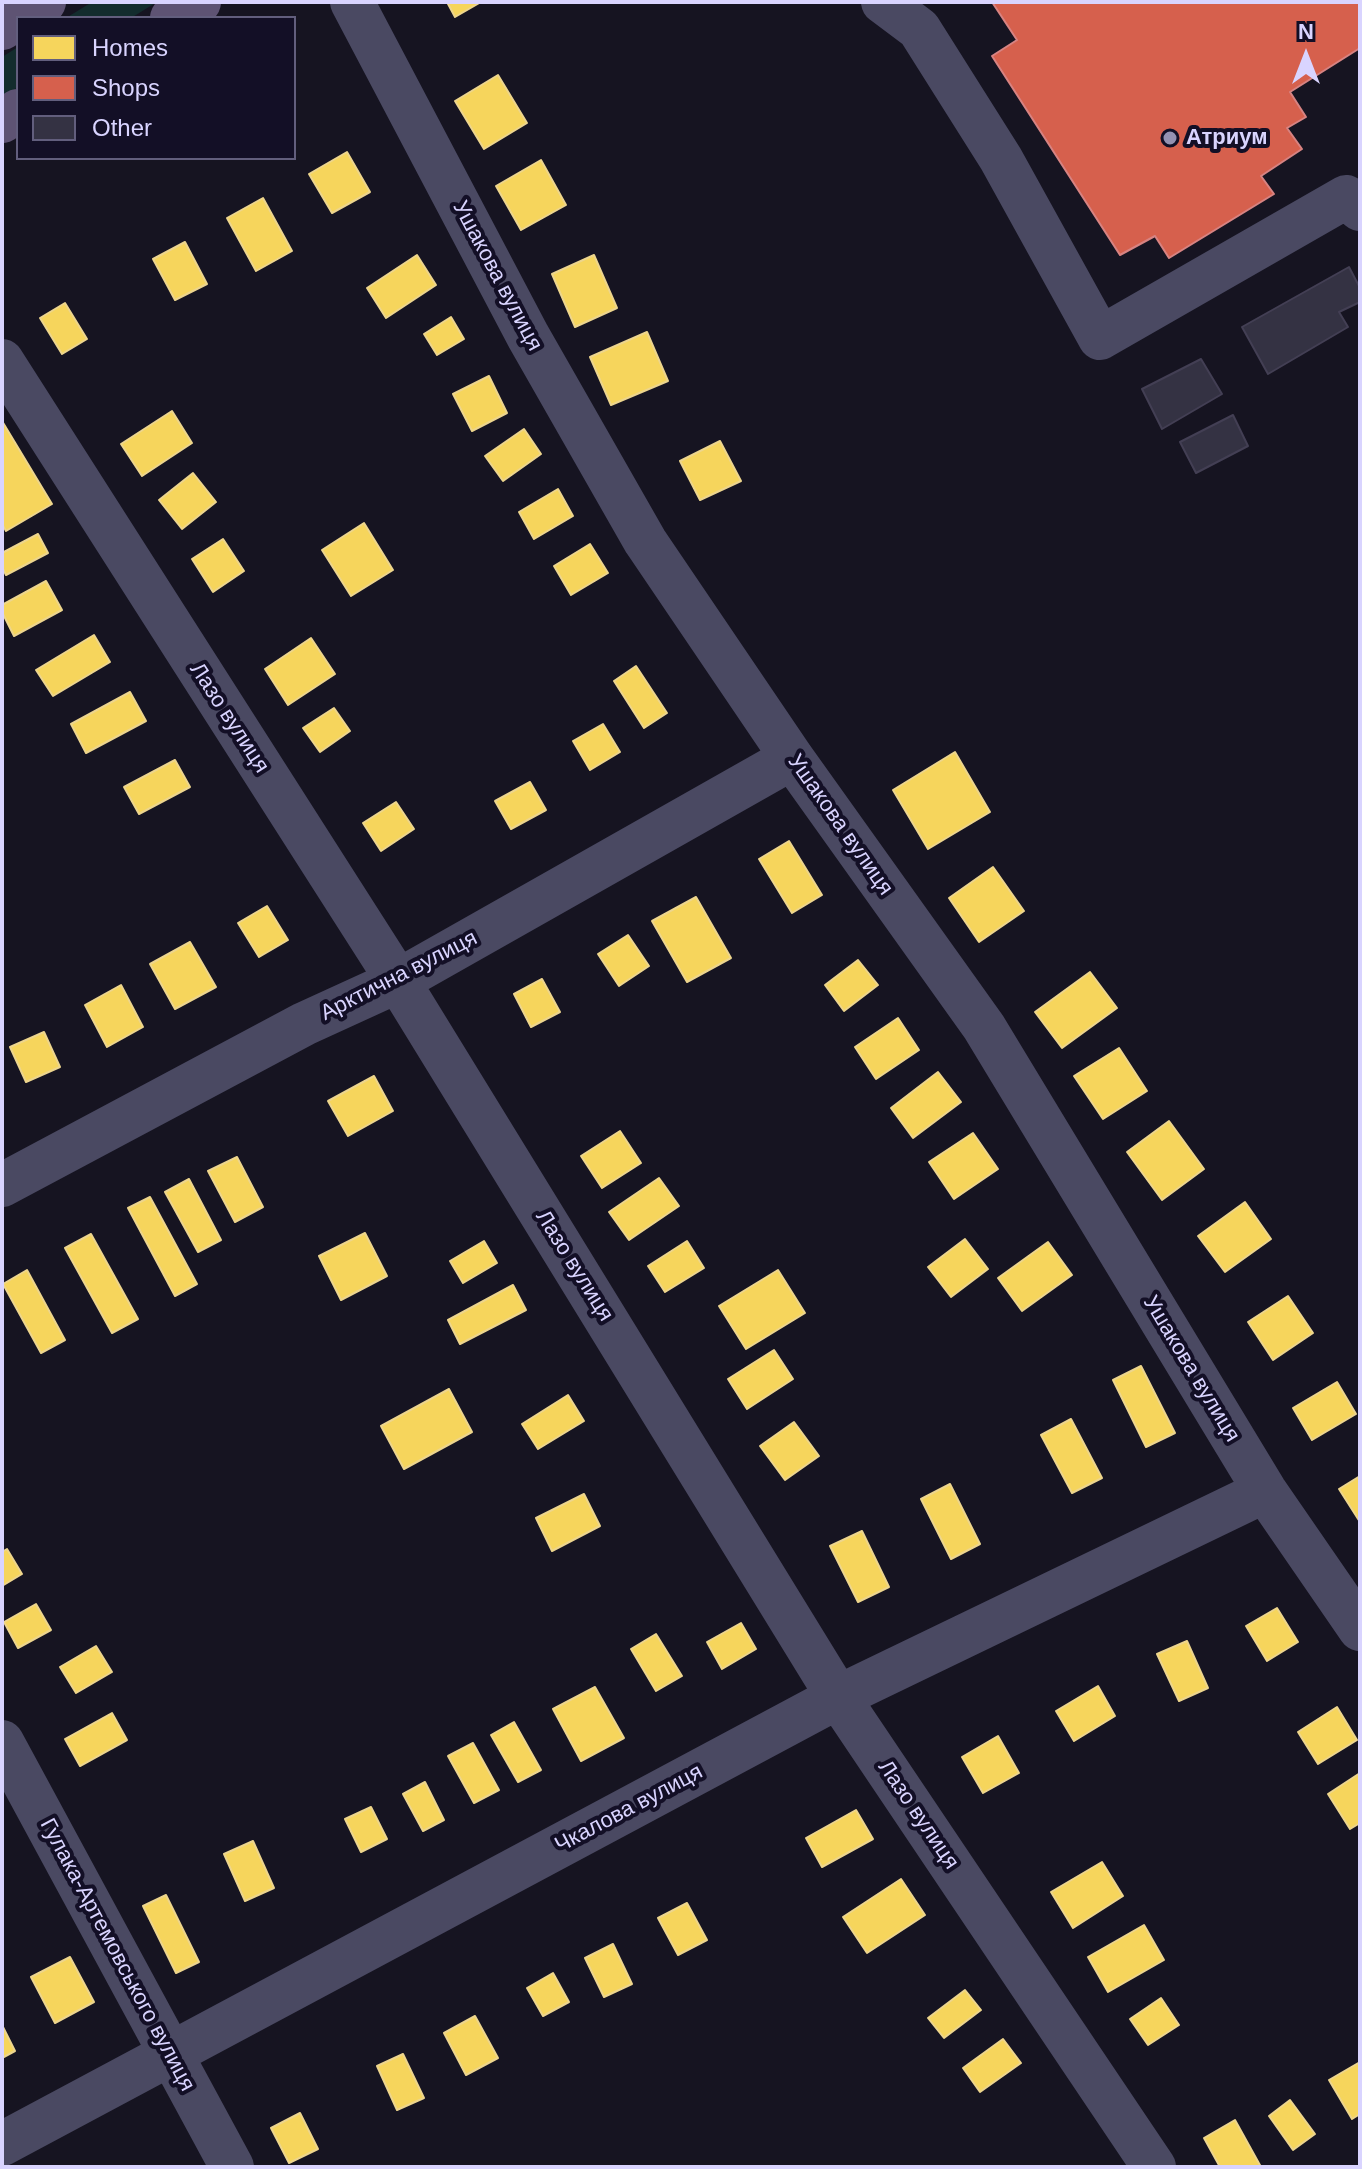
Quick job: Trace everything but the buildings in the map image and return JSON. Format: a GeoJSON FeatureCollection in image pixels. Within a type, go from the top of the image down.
{"type":"FeatureCollection","features":[{"type":"Feature","properties":{"kind":"main road"},"geometry":{"type":"LineString","coordinates":[[21,16],[44,2]]}},
{"type":"Feature","properties":{"kind":"main road"},"geometry":{"type":"LineString","coordinates":[[175,16],[199,2]]}},
{"type":"Feature","properties":{"kind":"street","name":"Ушакова вулиця"},"geometry":{"type":"LineString","coordinates":[[352,2],[528,336],[645,541],[792,758],[984,1027],[1265,1491],[1360,1629]]}},
{"type":"Feature","properties":{"kind":"street"},"geometry":{"type":"LineString","coordinates":[[883,2],[919,29],[1001,159],[1100,338],[1346,197],[1360,209]]}},
{"type":"Feature","properties":{"kind":"street","name":"Лазо вулиця"},"geometry":{"type":"LineString","coordinates":[[2,361],[398,981],[838,1697],[1154,2167]]}},
{"type":"Feature","properties":{"kind":"street","name":"Арктична вулиця"},"geometry":{"type":"LineString","coordinates":[[2,1185],[304,1024],[398,981],[792,758]]}},
{"type":"Feature","properties":{"kind":"street","name":"Чкалова вулиця"},"geometry":{"type":"LineString","coordinates":[[2,2144],[838,1697],[1265,1491]]}},
{"type":"Feature","properties":{"kind":"street","name":"Гулака-Артемовського вулиця"},"geometry":{"type":"LineString","coordinates":[[2,1742],[232,2167]]}},
{"type":"Feature","properties":{"kind":"green space"},"geometry":{"type":"Polygon","coordinates":[[[92,2],[157,2],[134,16],[69,16],[92,2]]]}},
{"type":"Feature","properties":{"kind":"green space"},"geometry":{"type":"Polygon","coordinates":[[[16,48],[16,88],[2,97],[2,57],[16,48]]]}},
{"type":"Feature","properties":{"kind":"place","name":"Атриум"},"geometry":{"type":"Point","coordinates":[1170,138]}}]}
